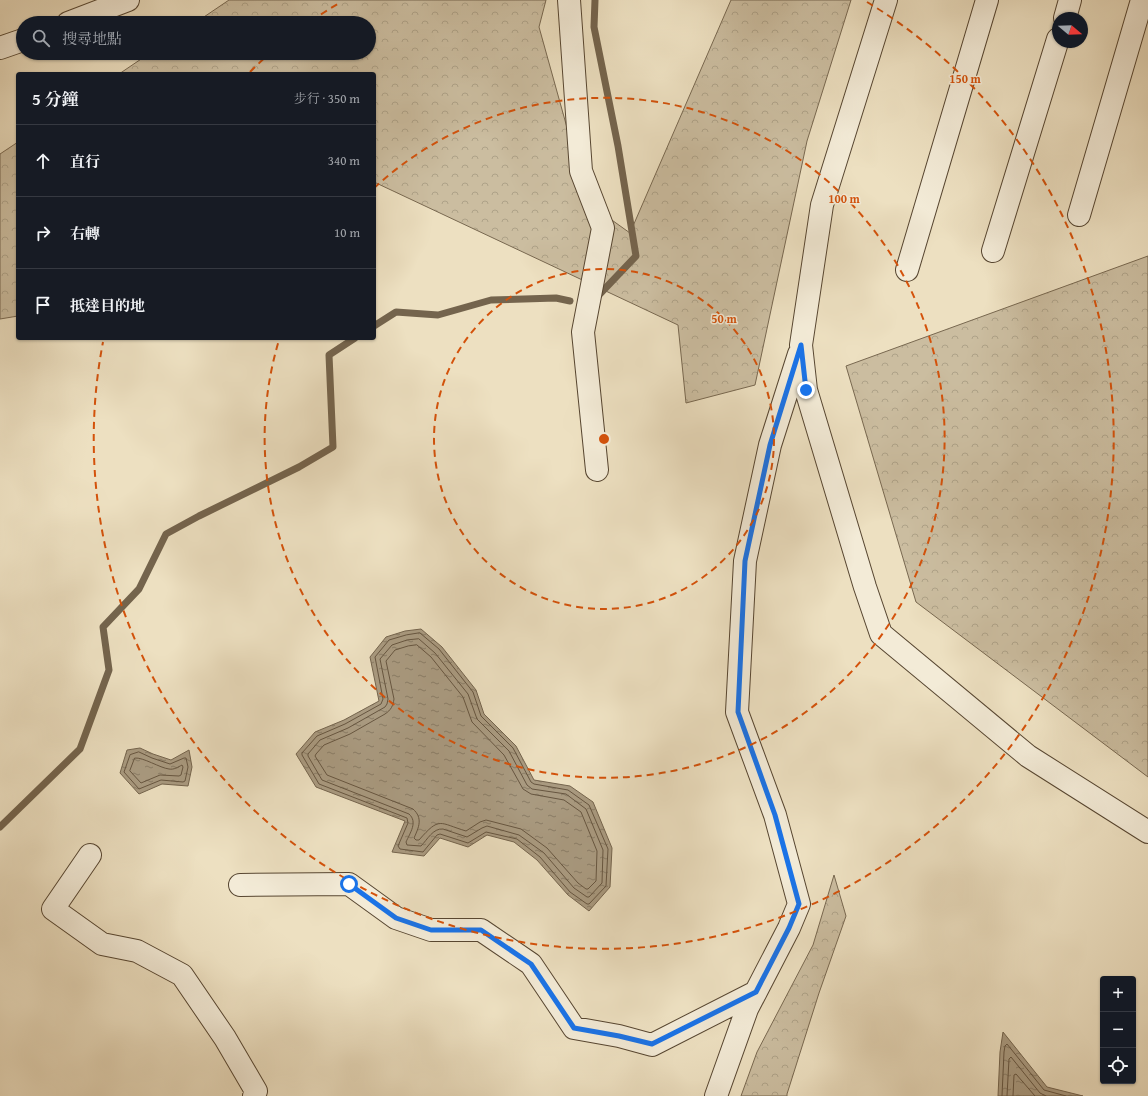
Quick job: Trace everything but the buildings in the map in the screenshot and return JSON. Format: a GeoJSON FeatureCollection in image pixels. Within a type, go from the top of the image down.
{"type":"FeatureCollection","features":[{"type":"Feature","properties":{"kind":"street"},"geometry":{"type":"LineString","coordinates":[[86,16],[128,0]]}},
{"type":"Feature","properties":{"kind":"street"},"geometry":{"type":"LineString","coordinates":[[569,0],[581,171],[603,228],[583,332],[598,470]]}},
{"type":"Feature","properties":{"kind":"street"},"geometry":{"type":"LineString","coordinates":[[716,1096],[747,1009],[789,928],[799,904],[775,815],[738,712],[745,561],[770,445],[801,345],[822,205],[886,0]]}},
{"type":"Feature","properties":{"kind":"street"},"geometry":{"type":"LineString","coordinates":[[907,270],[987,0]]}},
{"type":"Feature","properties":{"kind":"street"},"geometry":{"type":"LineString","coordinates":[[1067,12],[1070,0]]}},
{"type":"Feature","properties":{"kind":"street"},"geometry":{"type":"LineString","coordinates":[[1079,216],[1142,0]]}},
{"type":"Feature","properties":{"kind":"street"},"geometry":{"type":"LineString","coordinates":[[0,48],[16,42]]}},
{"type":"Feature","properties":{"kind":"street"},"geometry":{"type":"LineString","coordinates":[[993,251],[1055,48]]}},
{"type":"Feature","properties":{"kind":"street"},"geometry":{"type":"LineString","coordinates":[[801,345],[806,390],[865,587],[881,634],[1028,756],[1148,832]]}},
{"type":"Feature","properties":{"kind":"street"},"geometry":{"type":"LineString","coordinates":[[90,855],[53,909],[102,944],[137,951],[182,974],[225,1038],[256,1091],[254,1096]]}},
{"type":"Feature","properties":{"kind":"street"},"geometry":{"type":"LineString","coordinates":[[240,885],[349,884],[396,918],[431,930],[481,930],[531,964],[574,1028],[619,1036],[652,1044],[756,992]]}},
{"type":"Feature","properties":{"kind":"green space"},"geometry":{"type":"Polygon","coordinates":[[[229,0],[546,0],[539,27],[588,203],[630,233],[731,0],[851,0],[807,141],[755,385],[686,403],[678,325],[376,183],[376,72],[122,72],[140,60],[376,60],[376,16],[205,16],[229,0]]]}},
{"type":"Feature","properties":{"kind":"green space"},"geometry":{"type":"Polygon","coordinates":[[[16,143],[16,316],[0,319],[0,154],[16,143]]]}},
{"type":"Feature","properties":{"kind":"green space"},"geometry":{"type":"Polygon","coordinates":[[[1148,256],[1148,777],[916,602],[846,366],[1148,256]]]}},
{"type":"Feature","properties":{"kind":"green space"},"geometry":{"type":"Polygon","coordinates":[[[834,875],[846,916],[819,993],[787,1096],[741,1096],[757,1052],[813,945],[834,875]]]}},
{"type":"Feature","properties":{"kind":"water"},"geometry":{"type":"Polygon","coordinates":[[[421,629],[442,647],[476,690],[484,714],[516,746],[534,780],[570,786],[593,802],[612,848],[610,887],[589,911],[568,895],[537,860],[514,842],[487,835],[468,847],[440,838],[424,856],[392,852],[405,821],[316,787],[296,754],[315,732],[344,720],[379,701],[370,657],[386,637],[405,631],[421,629]]]}},
{"type":"Feature","properties":{"kind":"water"},"geometry":{"type":"Polygon","coordinates":[[[140,748],[171,760],[189,750],[192,767],[188,786],[162,784],[139,794],[120,773],[127,750],[140,748]]]}},
{"type":"Feature","properties":{"kind":"water"},"geometry":{"type":"Polygon","coordinates":[[[1003,1032],[1047,1087],[1083,1096],[998,1096],[1000,1052],[1003,1032]]]}},
{"type":"Feature","properties":{"kind":"waterway"},"geometry":{"type":"LineString","coordinates":[[595,0],[594,27],[618,146],[636,256],[597,297]]}},
{"type":"Feature","properties":{"kind":"waterway"},"geometry":{"type":"LineString","coordinates":[[376,325],[396,312],[438,315],[491,300],[556,298],[570,301]]}},
{"type":"Feature","properties":{"kind":"waterway"},"geometry":{"type":"LineString","coordinates":[[0,827],[80,749],[109,670],[103,627],[139,589],[166,534],[199,516],[299,467],[333,447],[329,355],[352,340]]}},
{"type":"Feature","properties":{"kind":"route"},"geometry":{"type":"LineString","coordinates":[[349,884],[396,918],[431,930],[481,930],[531,964],[574,1028],[619,1036],[652,1044],[756,992],[789,928],[799,904],[775,815],[738,712],[745,561],[770,445],[801,345],[806,390]]}}]}
